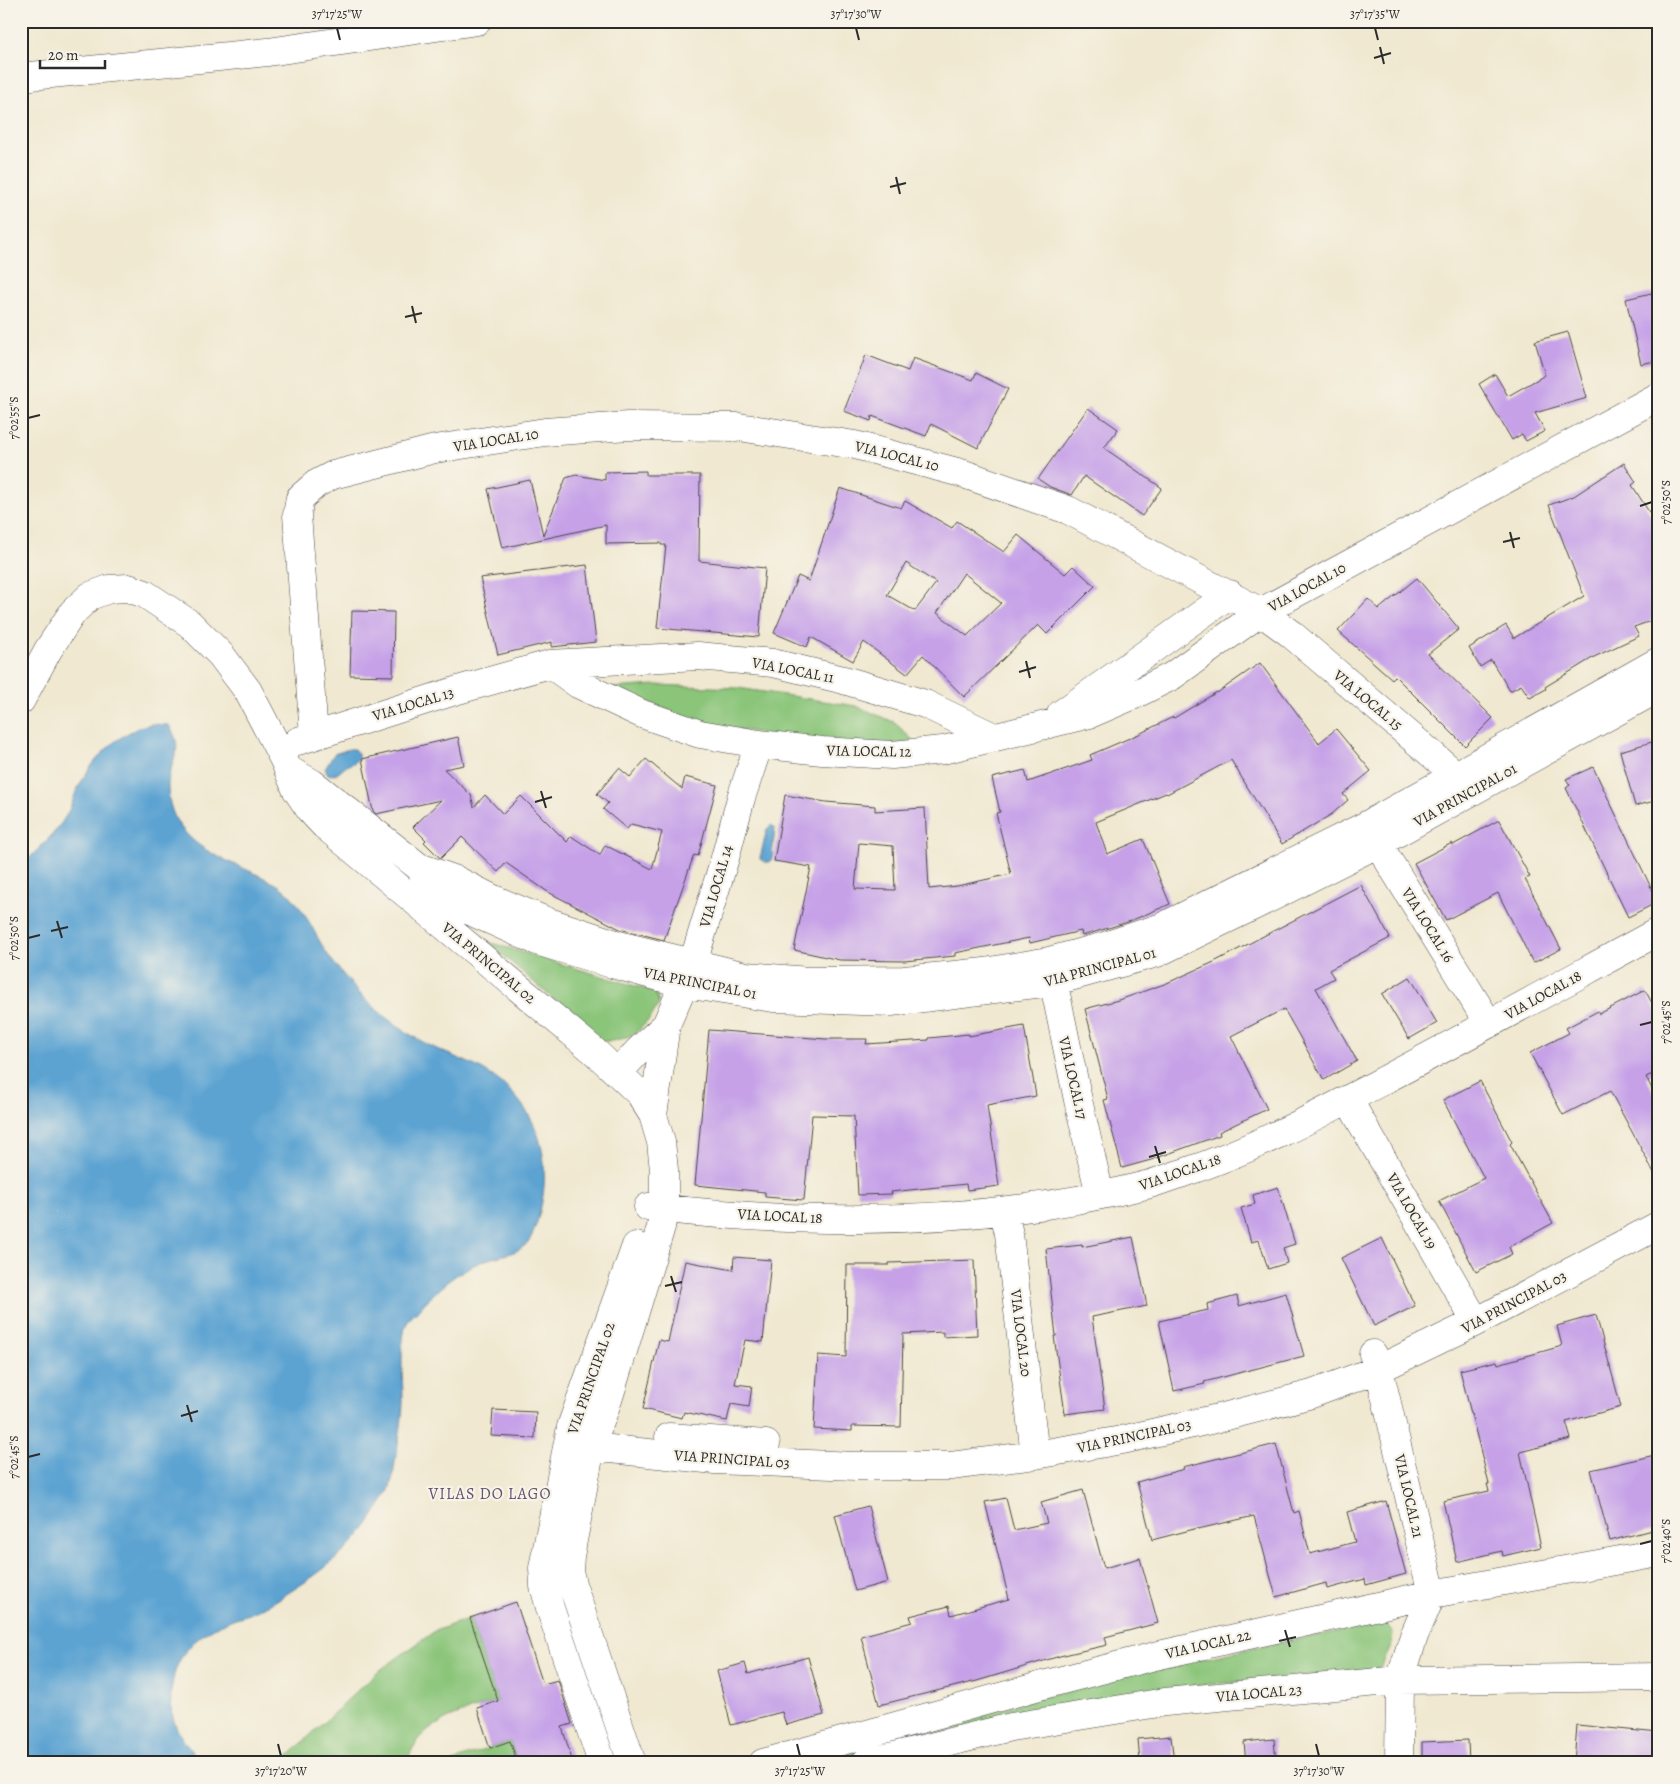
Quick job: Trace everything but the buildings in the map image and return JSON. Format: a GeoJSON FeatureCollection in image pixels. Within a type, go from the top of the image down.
{"type":"FeatureCollection","features":[{"type":"Feature","properties":{"kind":"street"},"geometry":{"type":"LineString","coordinates":[[21,77],[268,52],[477,21]]}},
{"type":"Feature","properties":{"kind":"street","name":"VIA LOCAL 10"},"geometry":{"type":"LineString","coordinates":[[314,735],[296,515],[300,498],[316,484],[333,475],[435,449],[545,432],[628,426],[739,427],[855,445],[961,473],[1068,510],[1261,612],[1659,396]]}},
{"type":"Feature","properties":{"kind":"street"},"geometry":{"type":"LineString","coordinates":[[21,700],[48,650],[73,612],[90,596],[109,589],[128,588],[145,594],[190,624],[221,655],[248,691],[283,759]]}},
{"type":"Feature","properties":{"kind":"street"},"geometry":{"type":"LineString","coordinates":[[1047,724],[1230,594]]}},
{"type":"Feature","properties":{"kind":"street","name":"VIA LOCAL 12"},"geometry":{"type":"LineString","coordinates":[[550,664],[578,684],[642,714],[700,734],[759,744],[822,751],[892,755],[943,750],[1090,714],[1172,676],[1261,612]]}},
{"type":"Feature","properties":{"kind":"street","name":"VIA LOCAL 15"},"geometry":{"type":"LineString","coordinates":[[1261,612],[1291,634],[1465,782]]}},
{"type":"Feature","properties":{"kind":"street","name":"VIA LOCAL 11"},"geometry":{"type":"LineString","coordinates":[[550,664],[698,656],[773,662],[844,680],[925,704],[994,737]]}},
{"type":"Feature","properties":{"kind":"street","name":"VIA PRINCIPAL 01"},"geometry":{"type":"LineString","coordinates":[[283,759],[419,867],[456,880],[491,898],[546,921],[619,945],[689,973],[809,981],[904,980],[985,972],[1051,972],[1105,946],[1162,927],[1372,835],[1465,782],[1659,662]]}},
{"type":"Feature","properties":{"kind":"street","name":"VIA LOCAL 13"},"geometry":{"type":"LineString","coordinates":[[283,759],[314,735],[458,690],[550,664]]}},
{"type":"Feature","properties":{"kind":"street","name":"VIA PRINCIPAL 01"},"geometry":{"type":"LineString","coordinates":[[1465,782],[1659,688]]}},
{"type":"Feature","properties":{"kind":"street","name":"VIA LOCAL 14"},"geometry":{"type":"LineString","coordinates":[[653,1115],[666,1025],[689,973],[759,744]]}},
{"type":"Feature","properties":{"kind":"street","name":"VIA PRINCIPAL 02"},"geometry":{"type":"LineString","coordinates":[[283,759],[296,789],[310,810],[324,825],[594,1051],[640,1094],[653,1115],[661,1142],[664,1170],[656,1208],[661,1227],[609,1397],[582,1437],[545,1552],[543,1568],[544,1586],[602,1763]]}},
{"type":"Feature","properties":{"kind":"street","name":"VIA LOCAL 16"},"geometry":{"type":"LineString","coordinates":[[1372,835],[1489,1024]]}},
{"type":"Feature","properties":{"kind":"street","name":"VIA LOCAL 18"},"geometry":{"type":"LineString","coordinates":[[656,1208],[779,1217],[893,1220],[1004,1212],[1144,1186],[1206,1165],[1271,1138],[1489,1024],[1659,930]]}},
{"type":"Feature","properties":{"kind":"street","name":"VIA LOCAL 17"},"geometry":{"type":"LineString","coordinates":[[1051,972],[1100,1195]]}},
{"type":"Feature","properties":{"kind":"street","name":"VIA LOCAL 14"},"geometry":{"type":"LineString","coordinates":[[618,1073],[666,1025]]}},
{"type":"Feature","properties":{"kind":"street","name":"VIA LOCAL 19"},"geometry":{"type":"LineString","coordinates":[[1348,1099],[1471,1315]]}},
{"type":"Feature","properties":{"kind":"street","name":"VIA PRINCIPAL 03"},"geometry":{"type":"LineString","coordinates":[[1471,1315],[1659,1205]]}},
{"type":"Feature","properties":{"kind":"street","name":"VIA LOCAL 20"},"geometry":{"type":"LineString","coordinates":[[1004,1212],[1035,1446]]}},
{"type":"Feature","properties":{"kind":"street","name":"VIA PRINCIPAL 03"},"geometry":{"type":"LineString","coordinates":[[582,1437],[715,1460],[855,1466],[951,1466],[1200,1407],[1376,1362],[1423,1331],[1471,1315],[1659,1225]]}},
{"type":"Feature","properties":{"kind":"street","name":"VIA LOCAL 21"},"geometry":{"type":"LineString","coordinates":[[1376,1362],[1432,1594]]}},
{"type":"Feature","properties":{"kind":"street","name":"VIA PRINCIPAL 02"},"geometry":{"type":"LineString","coordinates":[[582,1437],[569,1571],[632,1763]]}},
{"type":"Feature","properties":{"kind":"street","name":"VIA LOCAL 22"},"geometry":{"type":"LineString","coordinates":[[763,1763],[815,1756],[1043,1685],[1155,1656],[1432,1594],[1659,1553]]}},
{"type":"Feature","properties":{"kind":"street"},"geometry":{"type":"LineString","coordinates":[[1400,1763],[1400,1680],[1414,1636],[1432,1594]]}},
{"type":"Feature","properties":{"kind":"street","name":"VIA LOCAL 23"},"geometry":{"type":"LineString","coordinates":[[865,1763],[1011,1727],[1164,1702],[1400,1680],[1659,1677]]}},
{"type":"Feature","properties":{"kind":"green space"},"geometry":{"type":"Polygon","coordinates":[[[656,685],[738,688],[856,706],[894,722],[916,743],[829,745],[697,722],[613,688],[656,685]]]}},
{"type":"Feature","properties":{"kind":"green space"},"geometry":{"type":"Polygon","coordinates":[[[488,942],[655,992],[659,1003],[649,1019],[636,1032],[620,1039],[601,1041],[488,942]]]}},
{"type":"Feature","properties":{"kind":"green space"},"geometry":{"type":"Polygon","coordinates":[[[470,1618],[498,1701],[456,1715],[431,1729],[412,1749],[407,1763],[281,1763],[376,1673],[435,1631],[470,1618]]]}},
{"type":"Feature","properties":{"kind":"green space"},"geometry":{"type":"Polygon","coordinates":[[[1385,1623],[1393,1632],[1392,1644],[1381,1668],[1115,1695],[993,1721],[832,1760],[830,1754],[1141,1671],[1385,1623]]]}},
{"type":"Feature","properties":{"kind":"green space"},"geometry":{"type":"Polygon","coordinates":[[[510,1741],[518,1763],[452,1763],[461,1758],[510,1741]]]}},
{"type":"Feature","properties":{"kind":"water"},"geometry":{"type":"Polygon","coordinates":[[[151,724],[169,725],[173,732],[177,749],[170,772],[169,800],[176,820],[189,836],[210,852],[276,884],[290,895],[303,912],[330,958],[362,996],[388,1019],[437,1049],[487,1072],[511,1091],[524,1107],[534,1124],[540,1142],[544,1161],[542,1201],[535,1229],[526,1245],[519,1250],[488,1259],[464,1270],[431,1296],[407,1323],[402,1349],[403,1400],[401,1428],[392,1481],[384,1500],[360,1535],[337,1558],[312,1577],[266,1606],[234,1618],[205,1633],[181,1658],[173,1681],[171,1695],[172,1715],[183,1740],[202,1763],[21,1763],[21,866],[46,842],[63,821],[82,780],[106,749],[127,734],[151,724]]]}},
{"type":"Feature","properties":{"kind":"water"},"geometry":{"type":"Polygon","coordinates":[[[354,749],[358,754],[358,759],[336,774],[328,774],[325,769],[334,754],[354,749]]]}},
{"type":"Feature","properties":{"kind":"water"},"geometry":{"type":"Polygon","coordinates":[[[771,825],[775,828],[772,858],[770,862],[765,862],[760,858],[767,829],[771,825]]]}},
{"type":"Feature","properties":{"kind":"district","name":"VILAS DO LAGO"},"geometry":{"type":"Point","coordinates":[490,1493]}}]}
